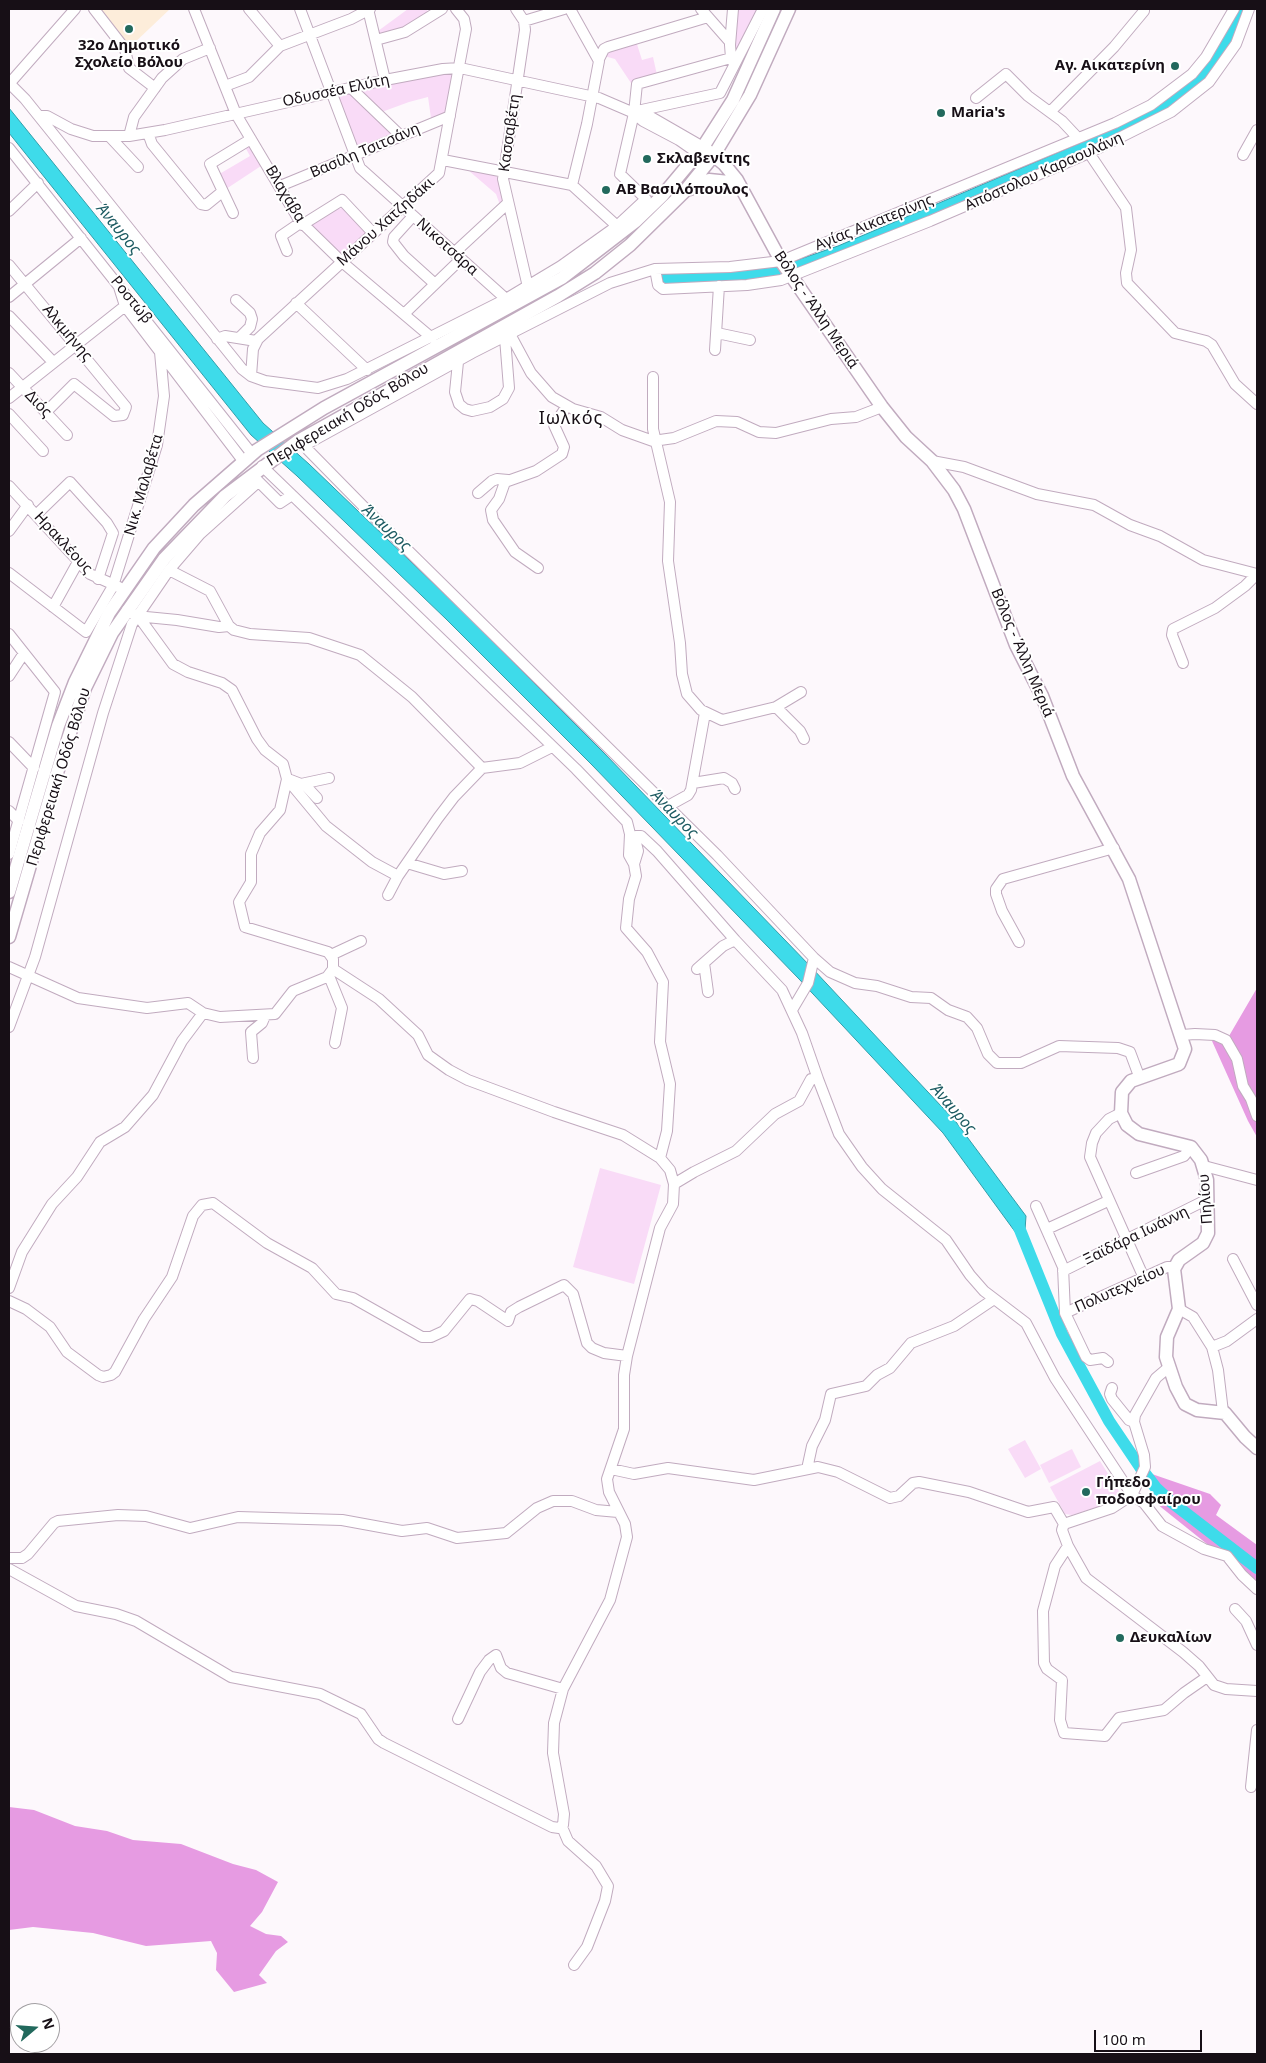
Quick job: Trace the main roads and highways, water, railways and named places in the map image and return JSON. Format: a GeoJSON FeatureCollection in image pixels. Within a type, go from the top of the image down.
{"type":"FeatureCollection","features":[{"type":"Feature","properties":{"kind":"main road","name":"Περιφερειακή Οδός Βόλου"},"geometry":{"type":"LineString","coordinates":[[9,892],[69,695],[119,588],[176,523],[213,486],[285,431],[562,278],[636,221],[662,196],[701,151],[733,100],[774,9]]}},
{"type":"Feature","properties":{"kind":"main road","name":"Περιφερειακή Οδός Βόλου"},"geometry":{"type":"LineString","coordinates":[[9,937],[76,713],[102,651],[131,613],[152,574],[179,542],[224,496],[255,478],[265,464],[298,441],[484,338],[594,273],[647,230],[685,191],[712,159],[750,95],[789,9]]}},
{"type":"Feature","properties":{"kind":"main road","name":"Βόλος - Άλλη Μεριά"},"geometry":{"type":"LineString","coordinates":[[701,151],[734,177],[781,261],[882,407],[906,437],[932,461],[954,490],[964,509],[1016,645],[1042,696],[1073,776],[1114,848],[1134,892],[1182,1035],[1185,1049],[1182,1061],[1170,1068],[1139,1076],[1130,1081],[1122,1092],[1120,1113],[1127,1125],[1139,1134],[1191,1147]]}},
{"type":"Feature","properties":{"kind":"main road","name":"Βόλος - Άλλη Μεριά"},"geometry":{"type":"LineString","coordinates":[[712,159],[747,202]]}},
{"type":"Feature","properties":{"kind":"main road"},"geometry":{"type":"LineString","coordinates":[[685,191],[706,181],[729,182]]}},
{"type":"Feature","properties":{"kind":"main road","name":"Πηλίου"},"geometry":{"type":"LineString","coordinates":[[1191,1147],[1199,1155],[1204,1166],[1209,1227],[1206,1238],[1200,1247],[1179,1260],[1175,1267],[1173,1275],[1179,1309],[1166,1341],[1165,1352],[1168,1367],[1185,1404],[1197,1410],[1223,1412],[1257,1448]]}},
{"type":"Feature","properties":{"kind":"water"},"geometry":{"type":"Polygon","coordinates":[[[1240,9],[1243,9],[1246,18],[1215,71],[1171,109],[1108,141],[781,279],[664,287],[661,274],[777,267],[838,246],[1120,126],[1165,100],[1207,63],[1240,9]]]}},
{"type":"Feature","properties":{"kind":"water"},"geometry":{"type":"Polygon","coordinates":[[[9,108],[263,423],[309,464],[458,607],[604,753],[812,968],[956,1122],[1026,1216],[1024,1244],[943,1133],[799,979],[592,765],[446,619],[297,476],[251,435],[9,133],[9,108]]]}},
{"type":"Feature","properties":{"kind":"waterway","name":"Άναυρος"},"geometry":{"type":"LineString","coordinates":[[1018,1225],[1062,1334],[1109,1421],[1140,1467],[1156,1488],[1170,1501],[1257,1568]]}},
{"type":"Feature","properties":{"kind":"place","name":"32ο Δημοτικό Σχολείο Βόλου"},"geometry":{"type":"Point","coordinates":[129,29]}},
{"type":"Feature","properties":{"kind":"place","name":"Αγ. Αικατερίνη"},"geometry":{"type":"Point","coordinates":[1175,66]}},
{"type":"Feature","properties":{"kind":"place","name":"Maria's"},"geometry":{"type":"Point","coordinates":[941,113]}},
{"type":"Feature","properties":{"kind":"place","name":"Σκλαβενίτης"},"geometry":{"type":"Point","coordinates":[647,159]}},
{"type":"Feature","properties":{"kind":"place","name":"ΑΒ Βασιλόπουλος"},"geometry":{"type":"Point","coordinates":[606,190]}},
{"type":"Feature","properties":{"kind":"place","name":"Γήπεδο ποδοσφαίρου"},"geometry":{"type":"Point","coordinates":[1086,1492]}},
{"type":"Feature","properties":{"kind":"place","name":"Δευκαλίων"},"geometry":{"type":"Point","coordinates":[1120,1638]}},
{"type":"Feature","properties":{"kind":"district","name":"Ιωλκός"},"geometry":{"type":"Point","coordinates":[571,419]}}]}
